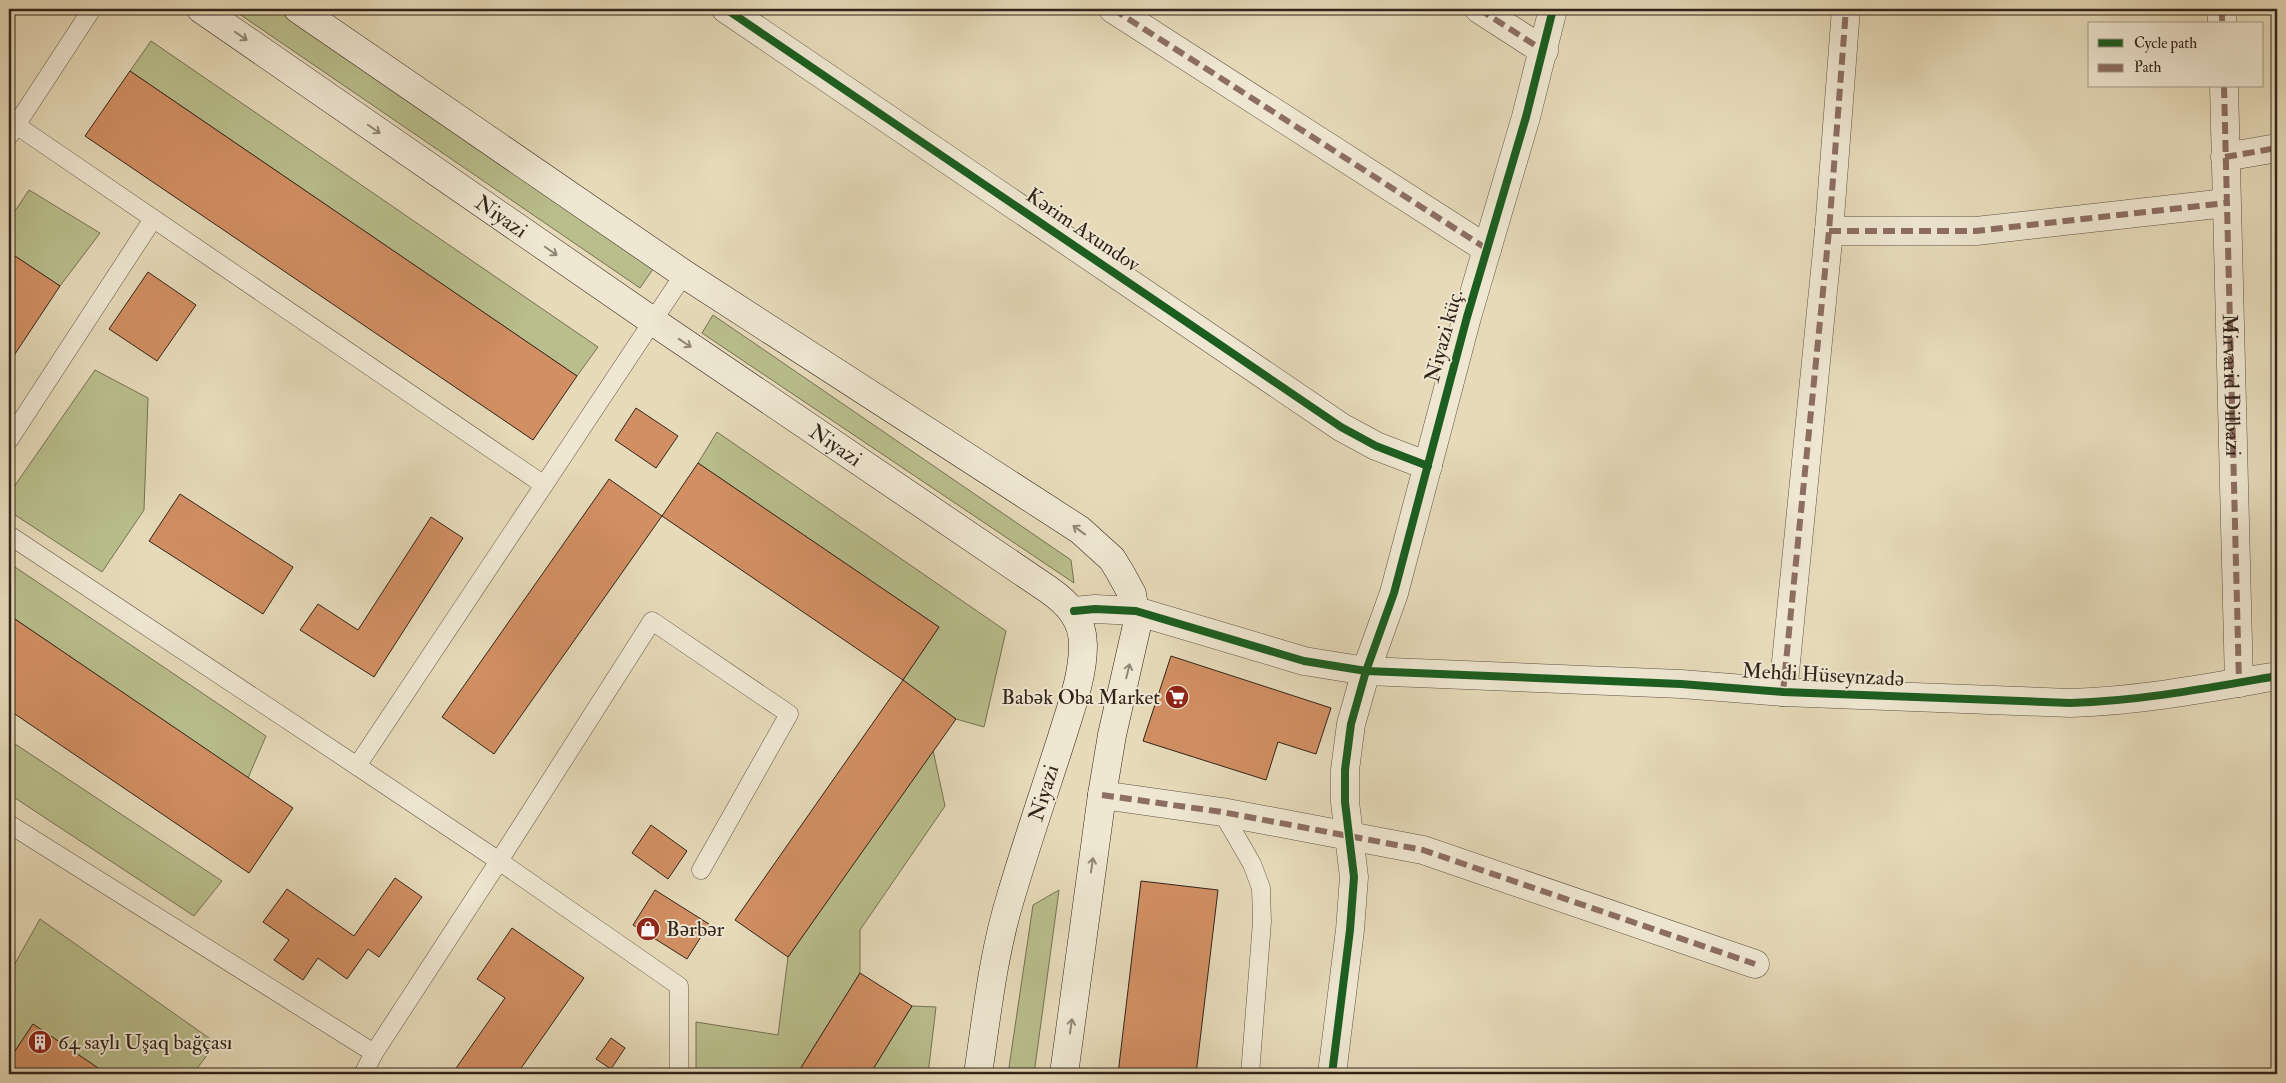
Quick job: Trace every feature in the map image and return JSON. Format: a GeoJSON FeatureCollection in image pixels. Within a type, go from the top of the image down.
{"type":"FeatureCollection","features":[{"type":"Feature","properties":{"kind":"street","name":"Niyazi"},"geometry":{"type":"LineString","coordinates":[[201,9],[654,322],[1049,590],[1074,611],[1080,626],[1083,644],[1078,686],[1011,896],[992,979],[978,1074]]}},
{"type":"Feature","properties":{"kind":"street"},"geometry":{"type":"LineString","coordinates":[[298,9],[684,274],[1080,530],[1112,559],[1132,594],[1138,625],[1112,735],[1102,795],[1064,1074]]}},
{"type":"Feature","properties":{"kind":"street","name":"Kərim Axundov"},"geometry":{"type":"LineString","coordinates":[[726,9],[1341,427],[1376,446],[1428,466]]}},
{"type":"Feature","properties":{"kind":"street"},"geometry":{"type":"LineString","coordinates":[[1113,9],[1487,249]]}},
{"type":"Feature","properties":{"kind":"street"},"geometry":{"type":"LineString","coordinates":[[1479,9],[1544,51]]}},
{"type":"Feature","properties":{"kind":"street","name":"Niyazi küç."},"geometry":{"type":"LineString","coordinates":[[1332,1074],[1350,930],[1354,877],[1345,802],[1345,770],[1351,724],[1366,671],[1394,593],[1487,249],[1544,51],[1553,9]]}},
{"type":"Feature","properties":{"kind":"street"},"geometry":{"type":"LineString","coordinates":[[1783,692],[1829,231],[1846,9]]}},
{"type":"Feature","properties":{"kind":"street"},"geometry":{"type":"LineString","coordinates":[[2222,9],[2222,22]]}},
{"type":"Feature","properties":{"kind":"street","name":"Mirvarid Dilbazi"},"geometry":{"type":"LineString","coordinates":[[2224,88],[2239,683]]}},
{"type":"Feature","properties":{"kind":"street"},"geometry":{"type":"LineString","coordinates":[[2225,157],[2277,148]]}},
{"type":"Feature","properties":{"kind":"street"},"geometry":{"type":"LineString","coordinates":[[1829,231],[1976,231],[2226,203]]}},
{"type":"Feature","properties":{"kind":"street","name":"Mehdi Hüseynzadə"},"geometry":{"type":"LineString","coordinates":[[1074,611],[1095,609],[1136,611],[1304,661],[1366,671],[1681,684],[1783,692],[2070,703],[2116,702],[2277,676]]}},
{"type":"Feature","properties":{"kind":"street"},"geometry":{"type":"LineString","coordinates":[[1102,795],[1222,812],[1423,850],[1755,964]]}},
{"type":"Feature","properties":{"kind":"lane"},"geometry":{"type":"LineString","coordinates":[[92,9],[12,130],[153,219],[544,485]]}},
{"type":"Feature","properties":{"kind":"lane"},"geometry":{"type":"LineString","coordinates":[[9,440],[153,219]]}},
{"type":"Feature","properties":{"kind":"lane"},"geometry":{"type":"LineString","coordinates":[[357,766],[654,322],[684,274]]}},
{"type":"Feature","properties":{"kind":"lane"},"geometry":{"type":"LineString","coordinates":[[9,534],[499,861],[679,986],[679,1074]]}},
{"type":"Feature","properties":{"kind":"lane"},"geometry":{"type":"LineString","coordinates":[[363,1074],[374,1053],[652,621],[789,714],[701,870]]}},
{"type":"Feature","properties":{"kind":"lane"},"geometry":{"type":"LineString","coordinates":[[1222,812],[1252,864],[1261,888],[1262,922],[1250,1074]]}},
{"type":"Feature","properties":{"kind":"lane"},"geometry":{"type":"LineString","coordinates":[[9,824],[374,1053]]}},
{"type":"Feature","properties":{"kind":"green space"},"geometry":{"type":"Polygon","coordinates":[[[232,9],[277,9],[653,269],[640,288],[232,9]]]}},
{"type":"Feature","properties":{"kind":"green space"},"geometry":{"type":"Polygon","coordinates":[[[151,41],[598,347],[577,376],[130,71],[151,41]]]}},
{"type":"Feature","properties":{"kind":"green space"},"geometry":{"type":"Polygon","coordinates":[[[29,190],[100,233],[60,286],[9,252],[9,220],[29,190]]]}},
{"type":"Feature","properties":{"kind":"green space"},"geometry":{"type":"Polygon","coordinates":[[[713,315],[1071,560],[1074,583],[702,333],[713,315]]]}},
{"type":"Feature","properties":{"kind":"green space"},"geometry":{"type":"Polygon","coordinates":[[[95,370],[148,398],[144,510],[102,572],[9,511],[9,494],[95,370]]]}},
{"type":"Feature","properties":{"kind":"green space"},"geometry":{"type":"Polygon","coordinates":[[[717,432],[1006,631],[984,727],[956,719],[903,680],[939,627],[698,463],[717,432]]]}},
{"type":"Feature","properties":{"kind":"green space"},"geometry":{"type":"Polygon","coordinates":[[[9,563],[266,736],[248,778],[9,615],[9,563]]]}},
{"type":"Feature","properties":{"kind":"green space"},"geometry":{"type":"Polygon","coordinates":[[[9,740],[222,881],[194,916],[9,794],[9,740]]]}},
{"type":"Feature","properties":{"kind":"green space"},"geometry":{"type":"Polygon","coordinates":[[[933,750],[945,806],[860,930],[860,973],[797,1074],[696,1074],[696,1022],[778,1035],[788,957],[933,750]]]}},
{"type":"Feature","properties":{"kind":"green space"},"geometry":{"type":"Polygon","coordinates":[[[1059,890],[1034,1074],[1008,1074],[1033,905],[1059,890]]]}},
{"type":"Feature","properties":{"kind":"green space"},"geometry":{"type":"Polygon","coordinates":[[[40,919],[216,1043],[193,1074],[107,1074],[33,1024],[9,1060],[9,974],[40,919]]]}},
{"type":"Feature","properties":{"kind":"green space"},"geometry":{"type":"Polygon","coordinates":[[[912,1006],[936,1007],[928,1074],[870,1074],[912,1006]]]}},
{"type":"Feature","properties":{"kind":"building"},"geometry":{"type":"Polygon","coordinates":[[[130,71],[577,376],[533,440],[85,136],[130,71]]]}},
{"type":"Feature","properties":{"kind":"building"},"geometry":{"type":"Polygon","coordinates":[[[9,252],[60,286],[9,363],[9,252]]]}},
{"type":"Feature","properties":{"kind":"building"},"geometry":{"type":"Polygon","coordinates":[[[148,272],[196,305],[157,361],[109,329],[148,272]]]}},
{"type":"Feature","properties":{"kind":"building"},"geometry":{"type":"Polygon","coordinates":[[[636,408],[678,436],[656,468],[615,440],[636,408]]]}},
{"type":"Feature","properties":{"kind":"building"},"geometry":{"type":"Polygon","coordinates":[[[698,463],[939,627],[903,680],[662,516],[698,463]]]}},
{"type":"Feature","properties":{"kind":"building"},"geometry":{"type":"Polygon","coordinates":[[[609,479],[662,516],[494,754],[442,717],[609,479]]]}},
{"type":"Feature","properties":{"kind":"building"},"geometry":{"type":"Polygon","coordinates":[[[180,494],[293,567],[263,614],[149,541],[180,494]]]}},
{"type":"Feature","properties":{"kind":"building"},"geometry":{"type":"Polygon","coordinates":[[[431,517],[463,538],[374,677],[300,630],[318,604],[358,630],[431,517]]]}},
{"type":"Feature","properties":{"kind":"building"},"geometry":{"type":"Polygon","coordinates":[[[9,615],[293,808],[249,873],[9,710],[9,615]]]}},
{"type":"Feature","properties":{"kind":"building"},"geometry":{"type":"Polygon","coordinates":[[[1171,656],[1331,708],[1316,754],[1278,742],[1266,780],[1143,741],[1171,656]]]}},
{"type":"Feature","properties":{"kind":"building"},"geometry":{"type":"Polygon","coordinates":[[[903,680],[956,719],[788,957],[735,920],[903,680]]]}},
{"type":"Feature","properties":{"kind":"building"},"geometry":{"type":"Polygon","coordinates":[[[651,825],[687,851],[668,879],[632,853],[651,825]]]}},
{"type":"Feature","properties":{"kind":"building"},"geometry":{"type":"Polygon","coordinates":[[[395,878],[422,897],[379,957],[368,949],[347,979],[318,958],[303,980],[274,960],[289,940],[263,922],[287,889],[354,936],[395,878]]]}},
{"type":"Feature","properties":{"kind":"building"},"geometry":{"type":"Polygon","coordinates":[[[1141,881],[1218,890],[1196,1074],[1118,1074],[1141,881]]]}},
{"type":"Feature","properties":{"kind":"building"},"geometry":{"type":"Polygon","coordinates":[[[655,890],[709,924],[687,959],[633,925],[655,890]]]}},
{"type":"Feature","properties":{"kind":"building"},"geometry":{"type":"Polygon","coordinates":[[[512,928],[584,978],[517,1074],[452,1074],[505,998],[477,979],[512,928]]]}},
{"type":"Feature","properties":{"kind":"building"},"geometry":{"type":"Polygon","coordinates":[[[860,973],[912,1006],[870,1074],[797,1074],[860,973]]]}},
{"type":"Feature","properties":{"kind":"building","name":"64 saylı Uşaq bağçası"},"geometry":{"type":"Polygon","coordinates":[[[33,1024],[107,1074],[9,1074],[9,1060],[33,1024]]]}},
{"type":"Feature","properties":{"kind":"building"},"geometry":{"type":"Polygon","coordinates":[[[611,1038],[625,1048],[611,1069],[596,1059],[611,1038]]]}},
{"type":"Feature","properties":{"kind":"marked path"},"geometry":{"type":"LineString","coordinates":[[1113,9],[1487,249]]}},
{"type":"Feature","properties":{"kind":"marked path"},"geometry":{"type":"LineString","coordinates":[[1479,9],[1544,51]]}},
{"type":"Feature","properties":{"kind":"marked path"},"geometry":{"type":"LineString","coordinates":[[1783,692],[1829,231],[1846,9]]}},
{"type":"Feature","properties":{"kind":"marked path"},"geometry":{"type":"LineString","coordinates":[[2222,9],[2222,22]]}},
{"type":"Feature","properties":{"kind":"marked path"},"geometry":{"type":"LineString","coordinates":[[2224,88],[2239,683]]}},
{"type":"Feature","properties":{"kind":"marked path"},"geometry":{"type":"LineString","coordinates":[[2225,157],[2277,148]]}},
{"type":"Feature","properties":{"kind":"marked path"},"geometry":{"type":"LineString","coordinates":[[1829,231],[1976,231],[2226,203]]}},
{"type":"Feature","properties":{"kind":"marked path"},"geometry":{"type":"LineString","coordinates":[[1102,795],[1222,812],[1423,850],[1755,964]]}},
{"type":"Feature","properties":{"kind":"cycle path"},"geometry":{"type":"LineString","coordinates":[[726,9],[1341,427],[1376,446],[1428,466]]}},
{"type":"Feature","properties":{"kind":"cycle path"},"geometry":{"type":"LineString","coordinates":[[1332,1074],[1350,930],[1354,877],[1345,802],[1345,770],[1351,724],[1366,671],[1394,593],[1467,317],[1526,117],[1553,9]]}},
{"type":"Feature","properties":{"kind":"cycle path"},"geometry":{"type":"LineString","coordinates":[[1074,611],[1095,609],[1136,611],[1304,661],[1366,671],[1681,684],[1783,692],[2070,703],[2148,697],[2277,676]]}},
{"type":"Feature","properties":{"kind":"place","name":"Babək Oba Market"},"geometry":{"type":"Point","coordinates":[1177,697]}},
{"type":"Feature","properties":{"kind":"place","name":"Bərbər"},"geometry":{"type":"Point","coordinates":[648,929]}},
{"type":"Feature","properties":{"kind":"place","name":"64 saylı Uşaq bağçası"},"geometry":{"type":"Point","coordinates":[40,1042]}}]}
